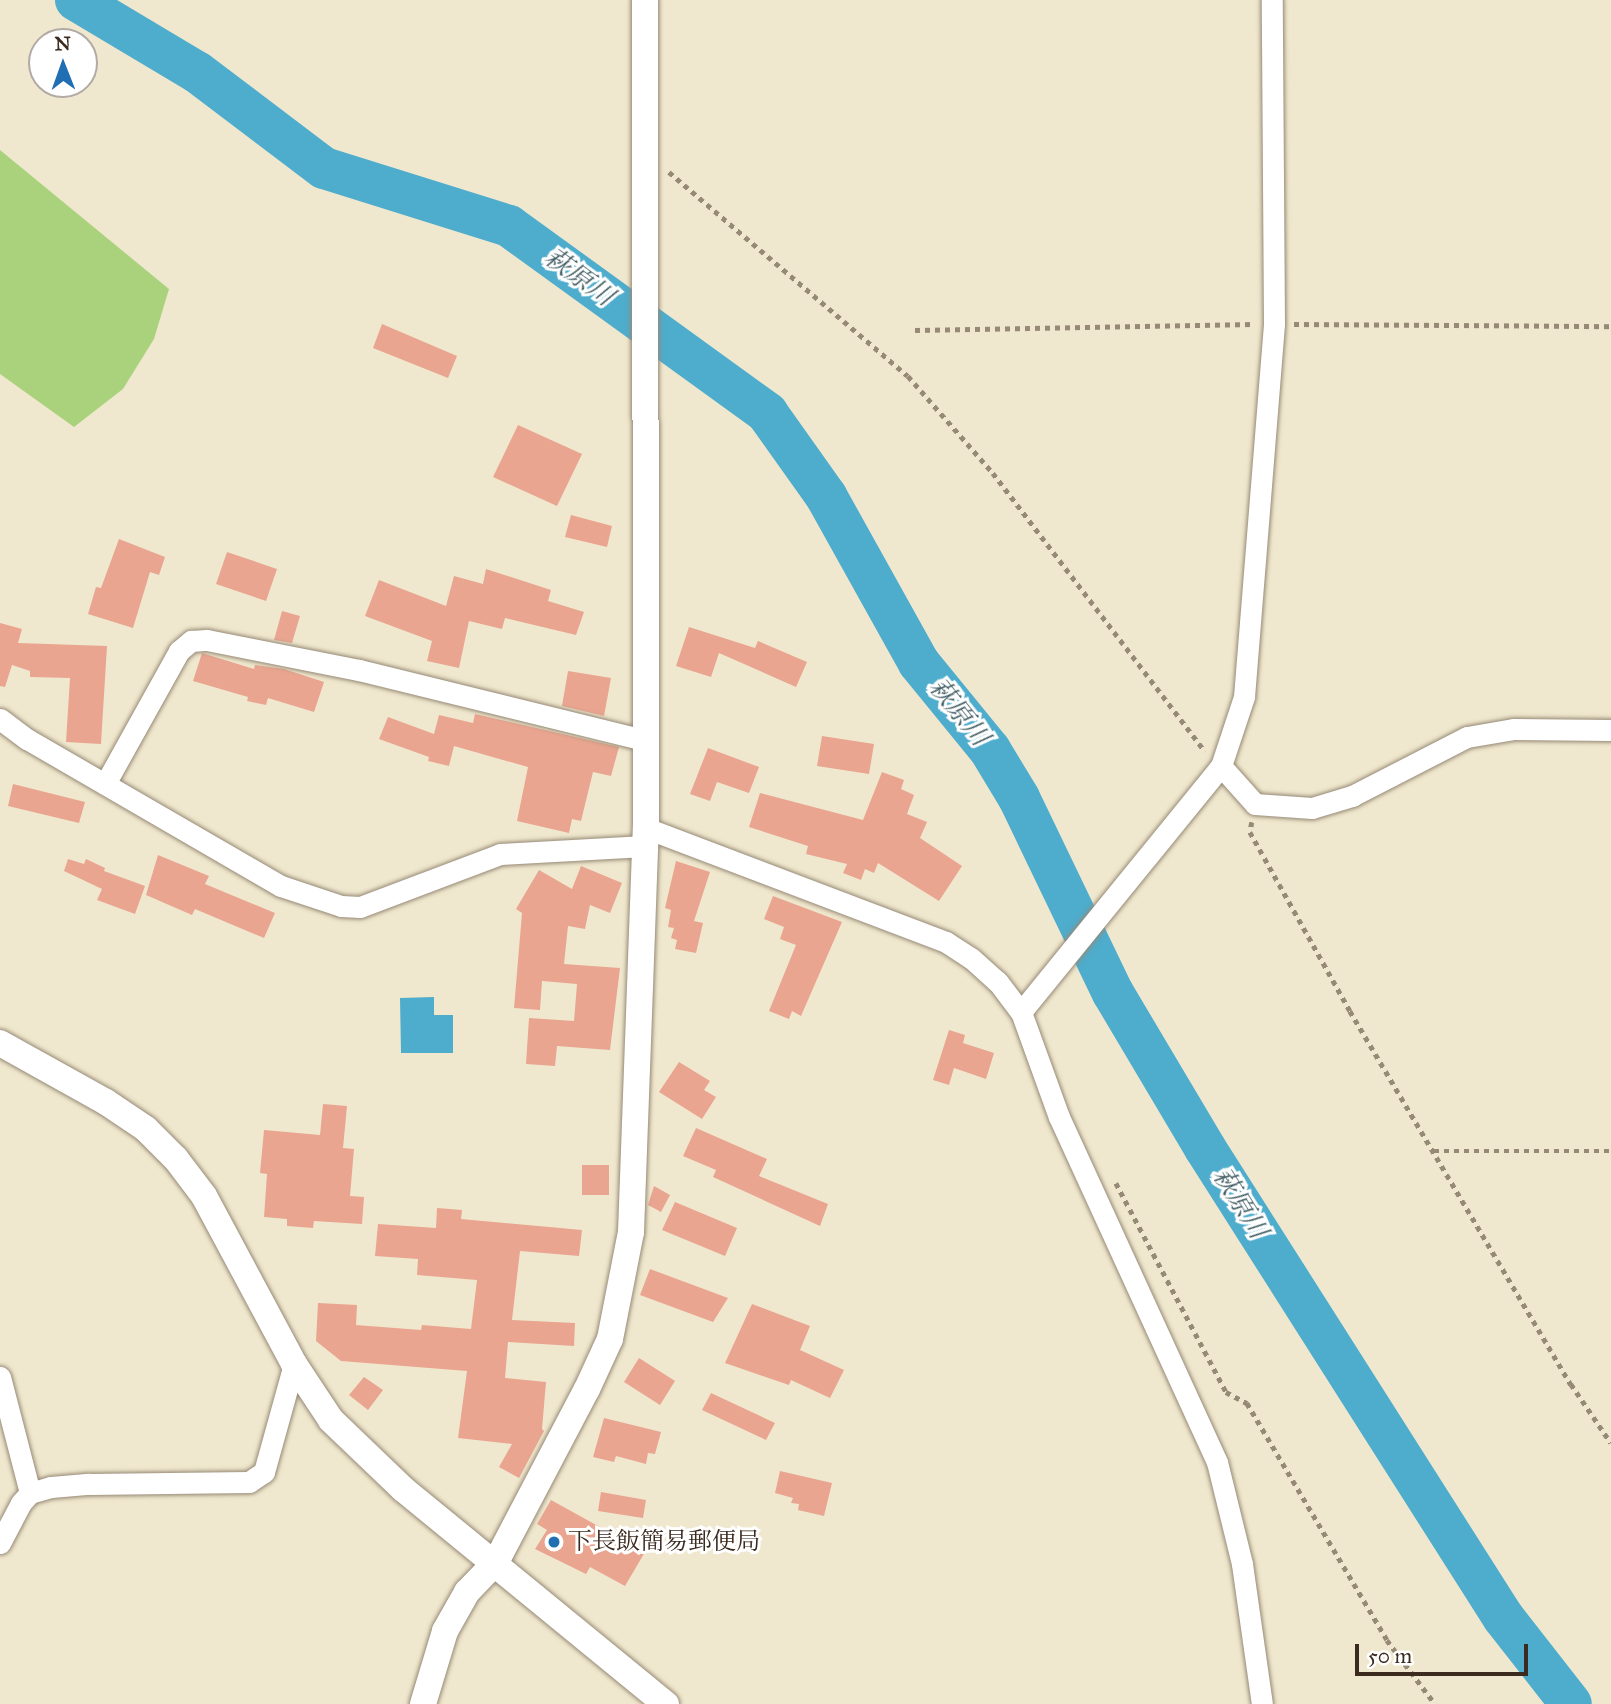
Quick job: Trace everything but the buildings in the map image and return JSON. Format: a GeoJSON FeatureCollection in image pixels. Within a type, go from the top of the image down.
{"type":"FeatureCollection","features":[{"type":"Feature","properties":{"kind":"street"},"geometry":{"type":"LineString","coordinates":[[423,1704],[445,1632],[467,1592],[496,1562],[587,1389],[610,1339],[631,1232],[646,837],[643,483],[647,154],[645,0]]}},
{"type":"Feature","properties":{"kind":"street"},"geometry":{"type":"LineString","coordinates":[[1021,1013],[1215,771],[1244,697],[1274,324],[1272,0]]}},
{"type":"Feature","properties":{"kind":"street"},"geometry":{"type":"LineString","coordinates":[[105,784],[179,650],[191,642],[207,640],[359,670],[645,740]]}},
{"type":"Feature","properties":{"kind":"street"},"geometry":{"type":"LineString","coordinates":[[0,719],[105,784],[281,886],[341,906],[360,906],[500,854],[646,837],[946,942],[971,958],[998,982],[1021,1013],[1059,1117],[1217,1462],[1242,1564],[1262,1704]]}},
{"type":"Feature","properties":{"kind":"street"},"geometry":{"type":"LineString","coordinates":[[1215,771],[1255,804],[1312,807],[1352,796],[1467,737],[1514,729],[1611,730]]}},
{"type":"Feature","properties":{"kind":"street"},"geometry":{"type":"LineString","coordinates":[[0,1043],[106,1102],[146,1129],[176,1159],[204,1196],[294,1364],[331,1420],[367,1458],[666,1704]]}},
{"type":"Feature","properties":{"kind":"street"},"geometry":{"type":"LineString","coordinates":[[0,1543],[21,1503],[30,1493],[89,1484],[249,1482],[264,1472],[294,1364]]}},
{"type":"Feature","properties":{"kind":"street"},"geometry":{"type":"LineString","coordinates":[[0,1377],[30,1493]]}},
{"type":"Feature","properties":{"kind":"path"},"geometry":{"type":"LineString","coordinates":[[647,154],[908,376],[993,473],[1197,743],[1215,771]]}},
{"type":"Feature","properties":{"kind":"path"},"geometry":{"type":"LineString","coordinates":[[1255,804],[1250,832],[1350,1011],[1571,1384],[1611,1443]]}},
{"type":"Feature","properties":{"kind":"path"},"geometry":{"type":"LineString","coordinates":[[1434,1151],[1611,1151]]}},
{"type":"Feature","properties":{"kind":"path"},"geometry":{"type":"LineString","coordinates":[[1111,1174],[1226,1392],[1247,1403],[1387,1640],[1435,1704]]}},
{"type":"Feature","properties":{"kind":"green space"},"geometry":{"type":"Polygon","coordinates":[[[0,150],[169,289],[154,339],[123,389],[74,427],[0,374],[0,150]]]}},
{"type":"Feature","properties":{"kind":"water"},"geometry":{"type":"Polygon","coordinates":[[[434,997],[434,1015],[453,1015],[453,1053],[401,1053],[400,998],[434,997]]]}},
{"type":"Feature","properties":{"kind":"waterway","name":"萩原川"},"geometry":{"type":"LineString","coordinates":[[76,0],[197,72],[324,168],[509,226],[767,413],[826,496],[919,663],[990,750],[1019,798],[1113,993],[1205,1148],[1503,1617],[1571,1704]]}},
{"type":"Feature","properties":{"kind":"place","name":"下長飯簡易郵便局"},"geometry":{"type":"Point","coordinates":[554,1542]}}]}
